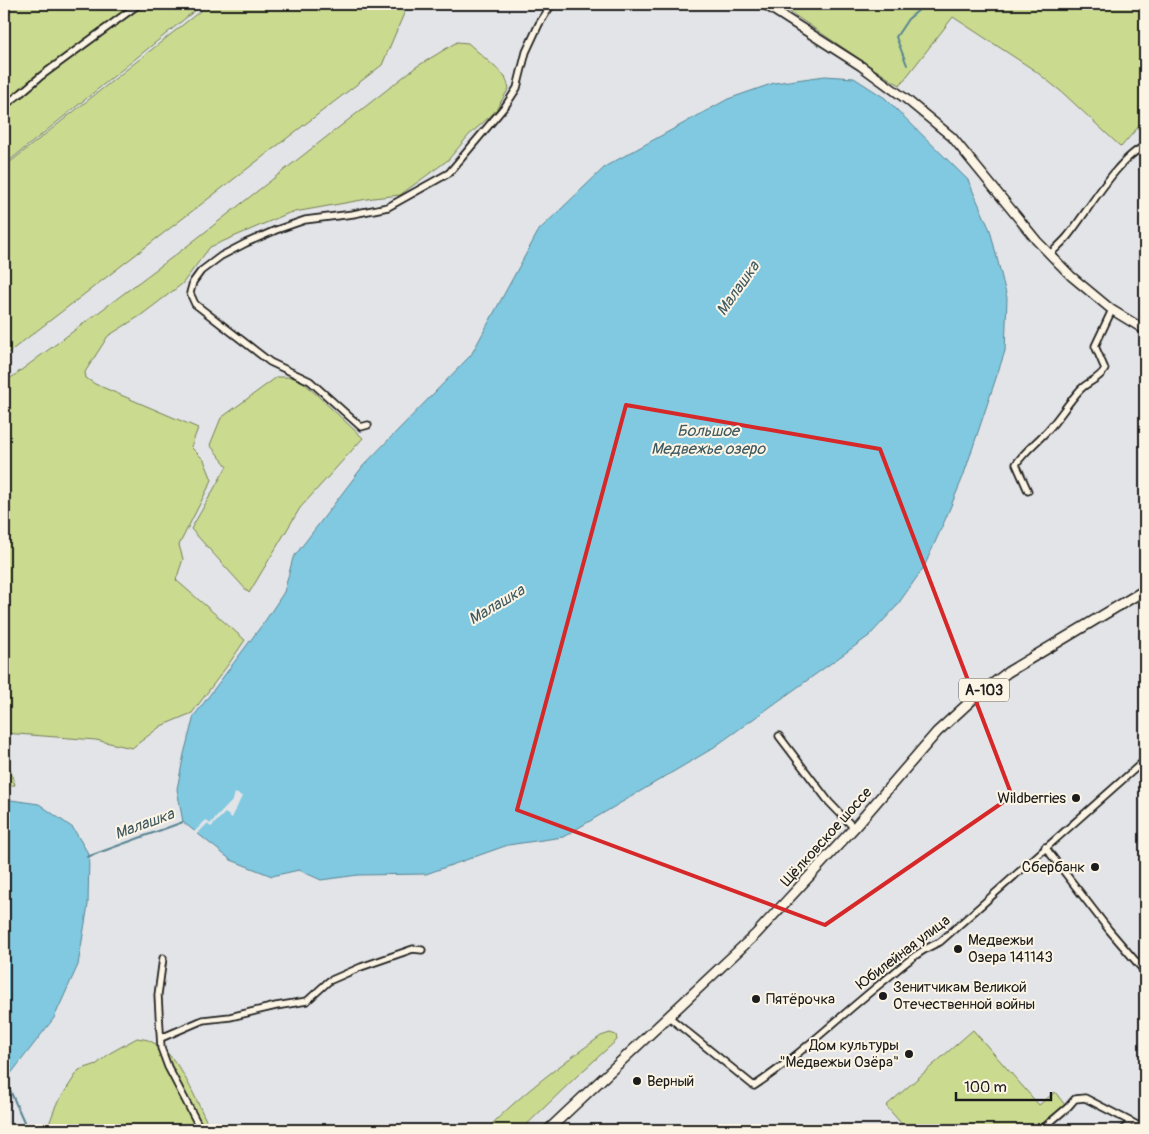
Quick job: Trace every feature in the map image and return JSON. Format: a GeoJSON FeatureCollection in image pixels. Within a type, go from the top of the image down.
{"type":"FeatureCollection","features":[{"type":"Feature","properties":{"kind":"main road"},"geometry":{"type":"LineString","coordinates":[[764,4],[862,66],[952,137],[1038,241],[1071,276],[1112,310],[1145,330]]}},
{"type":"Feature","properties":{"kind":"main road","name":"Щёлковское шоссе"},"geometry":{"type":"LineString","coordinates":[[548,1130],[756,934],[854,828],[938,732],[973,699],[1008,672],[1145,590]]}},
{"type":"Feature","properties":{"kind":"street"},"geometry":{"type":"LineString","coordinates":[[4,106],[41,76],[139,4]]}},
{"type":"Feature","properties":{"kind":"street"},"geometry":{"type":"LineString","coordinates":[[368,425],[361,427],[310,381],[270,362],[195,304],[190,293],[193,282],[201,271],[221,256],[276,230],[305,220],[388,207],[449,174],[506,105],[517,88],[526,52],[539,24],[552,4]]}},
{"type":"Feature","properties":{"kind":"street"},"geometry":{"type":"LineString","coordinates":[[1050,254],[1066,239],[1114,173],[1140,148],[1145,146]]}},
{"type":"Feature","properties":{"kind":"street"},"geometry":{"type":"LineString","coordinates":[[1028,491],[1016,464],[1024,453],[1047,431],[1080,389],[1096,380],[1103,373],[1105,369],[1094,346],[1112,310]]}},
{"type":"Feature","properties":{"kind":"street"},"geometry":{"type":"LineString","coordinates":[[779,736],[829,802],[854,828]]}},
{"type":"Feature","properties":{"kind":"street","name":"Юбилейная улица"},"geometry":{"type":"LineString","coordinates":[[669,1017],[754,1086],[906,963],[926,948],[940,942],[1145,760]]}},
{"type":"Feature","properties":{"kind":"street"},"geometry":{"type":"LineString","coordinates":[[1045,847],[1109,930],[1145,972]]}},
{"type":"Feature","properties":{"kind":"street"},"geometry":{"type":"LineString","coordinates":[[161,1038],[203,1020],[230,1017],[307,1000],[329,981],[361,967],[413,949],[422,950]]}},
{"type":"Feature","properties":{"kind":"street"},"geometry":{"type":"LineString","coordinates":[[163,958],[158,995],[161,1048],[168,1067],[201,1130]]}},
{"type":"Feature","properties":{"kind":"street"},"geometry":{"type":"LineString","coordinates":[[1040,1130],[1075,1099],[1084,1098],[1145,1129]]}},
{"type":"Feature","properties":{"kind":"street"},"geometry":{"type":"LineString","coordinates":[[1122,1130],[1132,1122]]}},
{"type":"Feature","properties":{"kind":"highlighted area"},"geometry":{"type":"Polygon","coordinates":[[[626,405],[880,449],[1012,796],[825,925],[517,810],[626,405]]]}},
{"type":"Feature","properties":{"kind":"green space"},"geometry":{"type":"Polygon","coordinates":[[[4,4],[203,4],[4,165],[4,4]]]}},
{"type":"Feature","properties":{"kind":"green space"},"geometry":{"type":"Polygon","coordinates":[[[209,4],[408,4],[382,65],[4,356],[4,167],[209,4]]]}},
{"type":"Feature","properties":{"kind":"green space"},"geometry":{"type":"Polygon","coordinates":[[[778,4],[1145,4],[1145,119],[1121,147],[1063,93],[1034,70],[953,17],[900,85],[778,4]]]}},
{"type":"Feature","properties":{"kind":"green space"},"geometry":{"type":"Polygon","coordinates":[[[457,42],[468,43],[505,76],[509,88],[495,112],[469,135],[448,160],[400,195],[289,213],[210,247],[182,284],[140,316],[108,336],[85,372],[86,378],[95,384],[198,428],[191,447],[204,460],[212,480],[179,545],[183,559],[176,580],[245,640],[192,713],[161,726],[132,748],[96,740],[4,733],[4,383],[182,250],[416,67],[457,42]]]}},
{"type":"Feature","properties":{"kind":"green space"},"geometry":{"type":"Polygon","coordinates":[[[277,377],[292,377],[303,382],[363,438],[300,508],[249,593],[191,529],[227,466],[210,445],[221,418],[277,377]]]}},
{"type":"Feature","properties":{"kind":"green space"},"geometry":{"type":"Polygon","coordinates":[[[4,750],[15,785],[4,786],[4,750]]]}},
{"type":"Feature","properties":{"kind":"green space"},"geometry":{"type":"Polygon","coordinates":[[[973,1030],[1039,1105],[1055,1092],[1065,1105],[1034,1130],[907,1130],[886,1106],[973,1030]]]}},
{"type":"Feature","properties":{"kind":"green space"},"geometry":{"type":"Polygon","coordinates":[[[610,1033],[616,1035],[617,1040],[521,1130],[486,1130],[541,1080],[601,1036],[610,1033]]]}},
{"type":"Feature","properties":{"kind":"green space"},"geometry":{"type":"Polygon","coordinates":[[[137,1038],[150,1041],[163,1049],[172,1058],[187,1081],[211,1130],[47,1130],[56,1105],[79,1070],[97,1064],[110,1053],[137,1038]]]}},
{"type":"Feature","properties":{"kind":"water","name":"Большое Медвежье озеро"},"geometry":{"type":"Polygon","coordinates":[[[825,76],[854,78],[885,98],[968,180],[990,230],[1007,298],[1005,351],[963,477],[924,567],[896,607],[869,636],[710,750],[563,837],[508,845],[426,874],[358,875],[321,880],[299,870],[272,876],[231,860],[183,822],[177,789],[194,716],[265,621],[284,592],[293,558],[363,466],[471,355],[539,230],[606,166],[728,99],[774,83],[825,76]]]}},
{"type":"Feature","properties":{"kind":"water"},"geometry":{"type":"Polygon","coordinates":[[[4,799],[39,804],[73,828],[89,855],[88,905],[78,965],[54,1018],[4,1081],[4,799]]]}},
{"type":"Feature","properties":{"kind":"pier"},"geometry":{"type":"Polygon","coordinates":[[[235,793],[242,796],[232,818],[225,813],[211,827],[207,824],[197,834],[200,838],[189,830],[194,832],[206,820],[210,824],[233,800],[235,793]]]}},
{"type":"Feature","properties":{"kind":"waterway","name":"Малашка"},"geometry":{"type":"LineString","coordinates":[[907,65],[896,37],[908,19],[926,4]]}},
{"type":"Feature","properties":{"kind":"waterway","name":"Малашка"},"geometry":{"type":"LineString","coordinates":[[87,857],[183,822]]}},
{"type":"Feature","properties":{"kind":"waterway","name":"Малашка"},"geometry":{"type":"LineString","coordinates":[[5,1079],[26,1130]]}},
{"type":"Feature","properties":{"kind":"place","name":"Wildberries"},"geometry":{"type":"Point","coordinates":[1076,798]}},
{"type":"Feature","properties":{"kind":"place","name":"Сбербанк"},"geometry":{"type":"Point","coordinates":[1095,867]}},
{"type":"Feature","properties":{"kind":"place","name":"Медвежьи Озера 141143"},"geometry":{"type":"Point","coordinates":[958,949]}},
{"type":"Feature","properties":{"kind":"place","name":"Зенитчикам Великой Отечественной войны"},"geometry":{"type":"Point","coordinates":[883,996]}},
{"type":"Feature","properties":{"kind":"place","name":"Пятёрочка"},"geometry":{"type":"Point","coordinates":[756,999]}},
{"type":"Feature","properties":{"kind":"place","name":"Дом культуры \"Медвежьи Озёра\""},"geometry":{"type":"Point","coordinates":[909,1054]}},
{"type":"Feature","properties":{"kind":"place","name":"Верный"},"geometry":{"type":"Point","coordinates":[637,1081]}}]}
